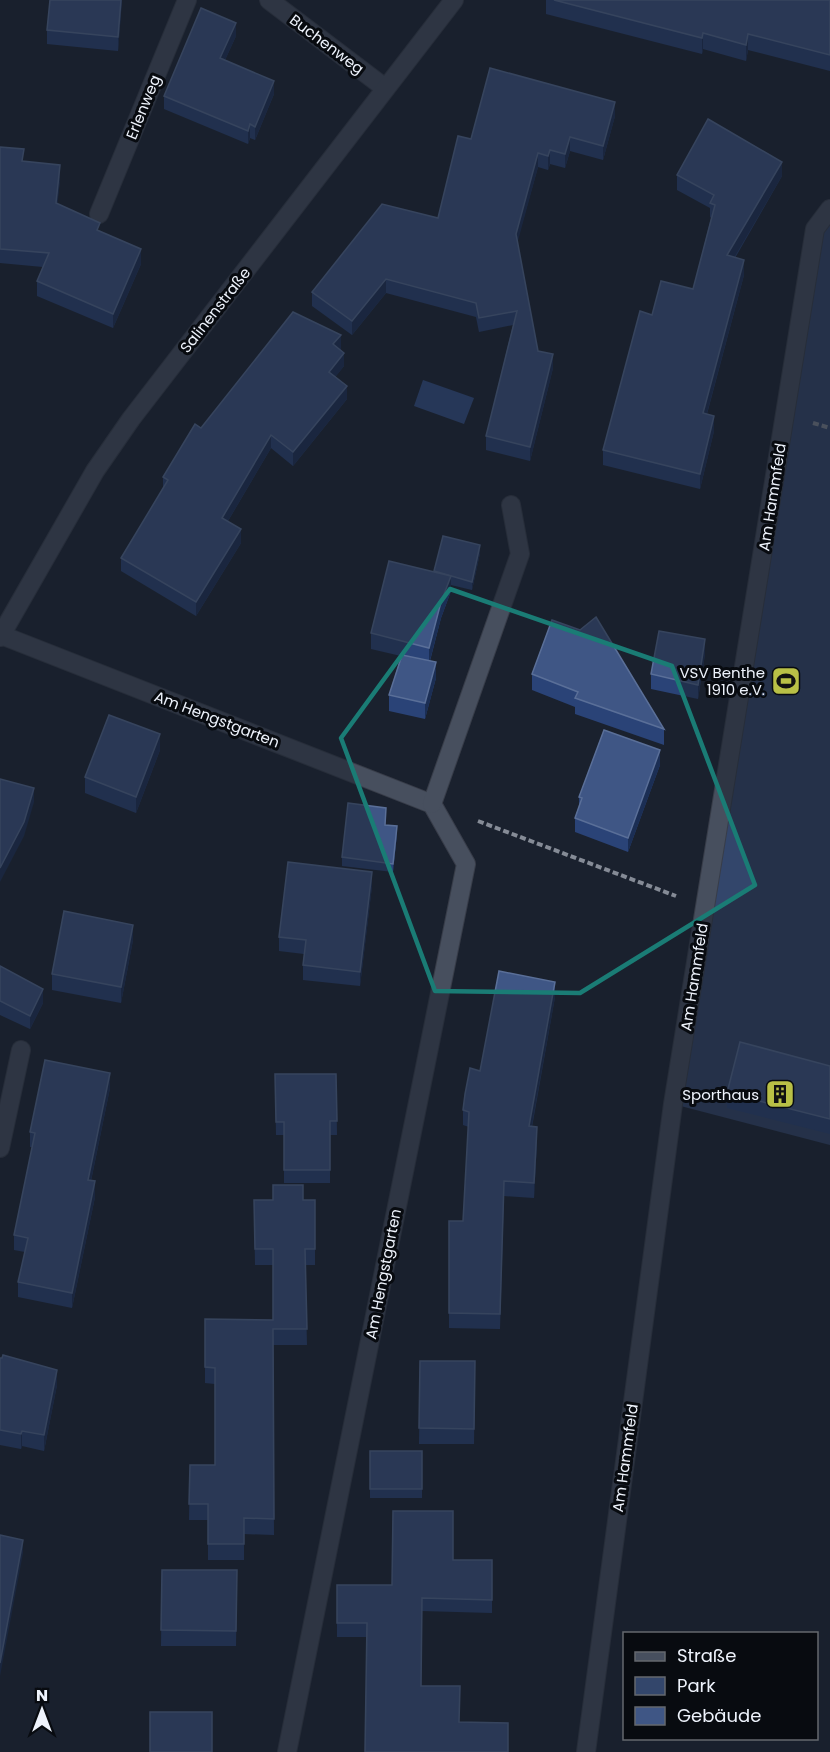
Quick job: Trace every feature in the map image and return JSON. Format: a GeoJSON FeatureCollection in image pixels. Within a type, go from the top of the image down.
{"type":"FeatureCollection","features":[{"type":"Feature","properties":{"kind":"street","name":"Erlenweg"},"geometry":{"type":"LineString","coordinates":[[99,214],[187,0]]}},
{"type":"Feature","properties":{"kind":"street","name":"Buchenweg"},"geometry":{"type":"LineString","coordinates":[[270,0],[386,88]]}},
{"type":"Feature","properties":{"kind":"street","name":"Salinenstraße"},"geometry":{"type":"LineString","coordinates":[[0,636],[95,471],[131,419],[454,0]]}},
{"type":"Feature","properties":{"kind":"street","name":"Am Hammfeld"},"geometry":{"type":"LineString","coordinates":[[586,1752],[673,1104],[815,229],[830,209]]}},
{"type":"Feature","properties":{"kind":"street"},"geometry":{"type":"LineString","coordinates":[[432,804],[520,554],[512,505]]}},
{"type":"Feature","properties":{"kind":"street","name":"Am Hengstgarten"},"geometry":{"type":"LineString","coordinates":[[0,636],[432,804],[466,864],[287,1752]]}},
{"type":"Feature","properties":{"kind":"street"},"geometry":{"type":"LineString","coordinates":[[0,1148],[21,1050]]}},
{"type":"Feature","properties":{"kind":"path"},"geometry":{"type":"LineString","coordinates":[[432,804],[705,907]]}},
{"type":"Feature","properties":{"kind":"highlighted area"},"geometry":{"type":"Polygon","coordinates":[[[450,589],[672,666],[755,885],[580,993],[435,991],[341,738],[450,589]]]}},
{"type":"Feature","properties":{"kind":"green space","name":"VSV Benthe 1910 e.V."},"geometry":{"type":"Polygon","coordinates":[[[830,209],[830,1145],[673,1104],[815,229],[830,209]]]}},
{"type":"Feature","properties":{"kind":"shaded area"},"geometry":{"type":"Polygon","coordinates":[[[423,380],[474,398],[464,424],[414,406],[423,380]]]}},
{"type":"Feature","properties":{"kind":"building"},"geometry":{"type":"Polygon","coordinates":[[[50,0],[121,0],[118,37],[47,30],[50,0]]]}},
{"type":"Feature","properties":{"kind":"building"},"geometry":{"type":"Polygon","coordinates":[[[554,0],[830,0],[830,55],[748,34],[746,45],[703,33],[702,38],[554,0]]]}},
{"type":"Feature","properties":{"kind":"building"},"geometry":{"type":"Polygon","coordinates":[[[201,8],[236,23],[220,58],[274,81],[255,127],[250,124],[248,131],[164,96],[201,8]]]}},
{"type":"Feature","properties":{"kind":"building"},"geometry":{"type":"Polygon","coordinates":[[[490,68],[615,102],[603,146],[570,137],[565,154],[550,150],[548,156],[538,153],[516,234],[538,351],[553,354],[530,447],[486,436],[517,311],[479,318],[476,303],[386,279],[352,321],[312,292],[382,204],[438,218],[458,136],[471,139],[490,68]]]}},
{"type":"Feature","properties":{"kind":"building"},"geometry":{"type":"Polygon","coordinates":[[[708,119],[782,162],[727,255],[744,260],[703,413],[714,416],[700,474],[603,450],[640,311],[652,315],[661,281],[693,289],[715,205],[710,203],[714,195],[677,175],[708,119]]]}},
{"type":"Feature","properties":{"kind":"building"},"geometry":{"type":"Polygon","coordinates":[[[0,147],[24,149],[22,161],[60,165],[56,203],[100,223],[97,230],[141,249],[113,314],[37,281],[49,253],[0,249],[0,147]]]}},
{"type":"Feature","properties":{"kind":"building"},"geometry":{"type":"Polygon","coordinates":[[[293,312],[341,335],[333,344],[344,353],[329,372],[347,386],[293,452],[271,435],[222,518],[241,529],[196,602],[121,558],[168,480],[163,477],[195,424],[201,428],[293,312]]]}},
{"type":"Feature","properties":{"kind":"building"},"geometry":{"type":"Polygon","coordinates":[[[443,536],[480,545],[472,582],[434,571],[443,536]]]}},
{"type":"Feature","properties":{"kind":"building"},"geometry":{"type":"Polygon","coordinates":[[[389,561],[451,576],[441,602],[429,648],[371,633],[389,561]]]}},
{"type":"Feature","properties":{"kind":"building"},"geometry":{"type":"Polygon","coordinates":[[[596,617],[664,729],[575,698],[578,692],[532,674],[552,620],[580,630],[596,617]]]}},
{"type":"Feature","properties":{"kind":"building"},"geometry":{"type":"Polygon","coordinates":[[[659,631],[705,639],[698,685],[651,674],[659,631]]]}},
{"type":"Feature","properties":{"kind":"building"},"geometry":{"type":"Polygon","coordinates":[[[402,655],[436,662],[425,703],[389,695],[402,655]]]}},
{"type":"Feature","properties":{"kind":"building"},"geometry":{"type":"Polygon","coordinates":[[[109,715],[160,734],[136,797],[85,777],[109,715]]]}},
{"type":"Feature","properties":{"kind":"building"},"geometry":{"type":"Polygon","coordinates":[[[604,730],[660,750],[628,838],[575,818],[582,798],[579,797],[604,730]]]}},
{"type":"Feature","properties":{"kind":"building"},"geometry":{"type":"Polygon","coordinates":[[[0,779],[34,788],[24,822],[0,868],[0,779]]]}},
{"type":"Feature","properties":{"kind":"building"},"geometry":{"type":"Polygon","coordinates":[[[348,803],[386,808],[385,825],[397,826],[393,864],[342,857],[348,803]]]}},
{"type":"Feature","properties":{"kind":"building"},"geometry":{"type":"Polygon","coordinates":[[[288,862],[372,872],[360,972],[303,965],[306,940],[279,937],[288,862]]]}},
{"type":"Feature","properties":{"kind":"building"},"geometry":{"type":"Polygon","coordinates":[[[64,911],[133,925],[121,987],[52,974],[64,911]]]}},
{"type":"Feature","properties":{"kind":"building"},"geometry":{"type":"Polygon","coordinates":[[[0,966],[43,989],[30,1016],[0,1001],[0,966]]]}},
{"type":"Feature","properties":{"kind":"building"},"geometry":{"type":"Polygon","coordinates":[[[499,971],[555,982],[529,1126],[537,1127],[534,1183],[504,1181],[500,1314],[449,1313],[449,1221],[463,1221],[469,1112],[463,1110],[465,1094],[470,1068],[480,1071],[499,971]]]}},
{"type":"Feature","properties":{"kind":"building","name":"Sporthaus"},"geometry":{"type":"Polygon","coordinates":[[[740,1042],[830,1066],[830,1119],[727,1093],[740,1042]]]}},
{"type":"Feature","properties":{"kind":"building"},"geometry":{"type":"Polygon","coordinates":[[[45,1060],[110,1073],[88,1180],[95,1181],[72,1293],[18,1282],[28,1238],[14,1235],[35,1133],[30,1132],[45,1060]]]}},
{"type":"Feature","properties":{"kind":"building"},"geometry":{"type":"Polygon","coordinates":[[[275,1074],[336,1074],[337,1121],[330,1121],[330,1170],[284,1170],[284,1122],[276,1122],[275,1074]]]}},
{"type":"Feature","properties":{"kind":"building"},"geometry":{"type":"Polygon","coordinates":[[[273,1185],[303,1185],[303,1200],[315,1200],[315,1249],[305,1249],[307,1329],[273,1329],[274,1519],[244,1518],[244,1544],[208,1544],[208,1504],[189,1504],[190,1465],[215,1465],[215,1368],[205,1367],[205,1319],[273,1320],[273,1249],[255,1249],[254,1200],[273,1200],[273,1185]]]}},
{"type":"Feature","properties":{"kind":"building"},"geometry":{"type":"Polygon","coordinates":[[[3,1355],[57,1370],[44,1435],[0,1430],[0,1358],[3,1355]]]}},
{"type":"Feature","properties":{"kind":"building"},"geometry":{"type":"Polygon","coordinates":[[[420,1361],[475,1361],[474,1429],[419,1428],[420,1361]]]}},
{"type":"Feature","properties":{"kind":"building"},"geometry":{"type":"Polygon","coordinates":[[[370,1451],[422,1451],[422,1489],[370,1489],[370,1451]]]}},
{"type":"Feature","properties":{"kind":"building"},"geometry":{"type":"Polygon","coordinates":[[[393,1511],[453,1511],[453,1560],[492,1560],[492,1600],[422,1598],[421,1686],[460,1686],[459,1722],[508,1723],[508,1752],[365,1752],[367,1623],[337,1623],[337,1585],[392,1585],[393,1511]]]}},
{"type":"Feature","properties":{"kind":"building"},"geometry":{"type":"Polygon","coordinates":[[[0,1535],[23,1540],[0,1663],[0,1535]]]}},
{"type":"Feature","properties":{"kind":"building"},"geometry":{"type":"Polygon","coordinates":[[[162,1570],[237,1570],[236,1631],[161,1630],[162,1570]]]}},
{"type":"Feature","properties":{"kind":"building"},"geometry":{"type":"Polygon","coordinates":[[[150,1712],[212,1712],[212,1752],[150,1752],[150,1712]]]}},
{"type":"Feature","properties":{"kind":"place","name":"VSV Benthe 1910 e.V."},"geometry":{"type":"Point","coordinates":[786,681]}},
{"type":"Feature","properties":{"kind":"place","name":"Sporthaus"},"geometry":{"type":"Point","coordinates":[780,1094]}}]}
